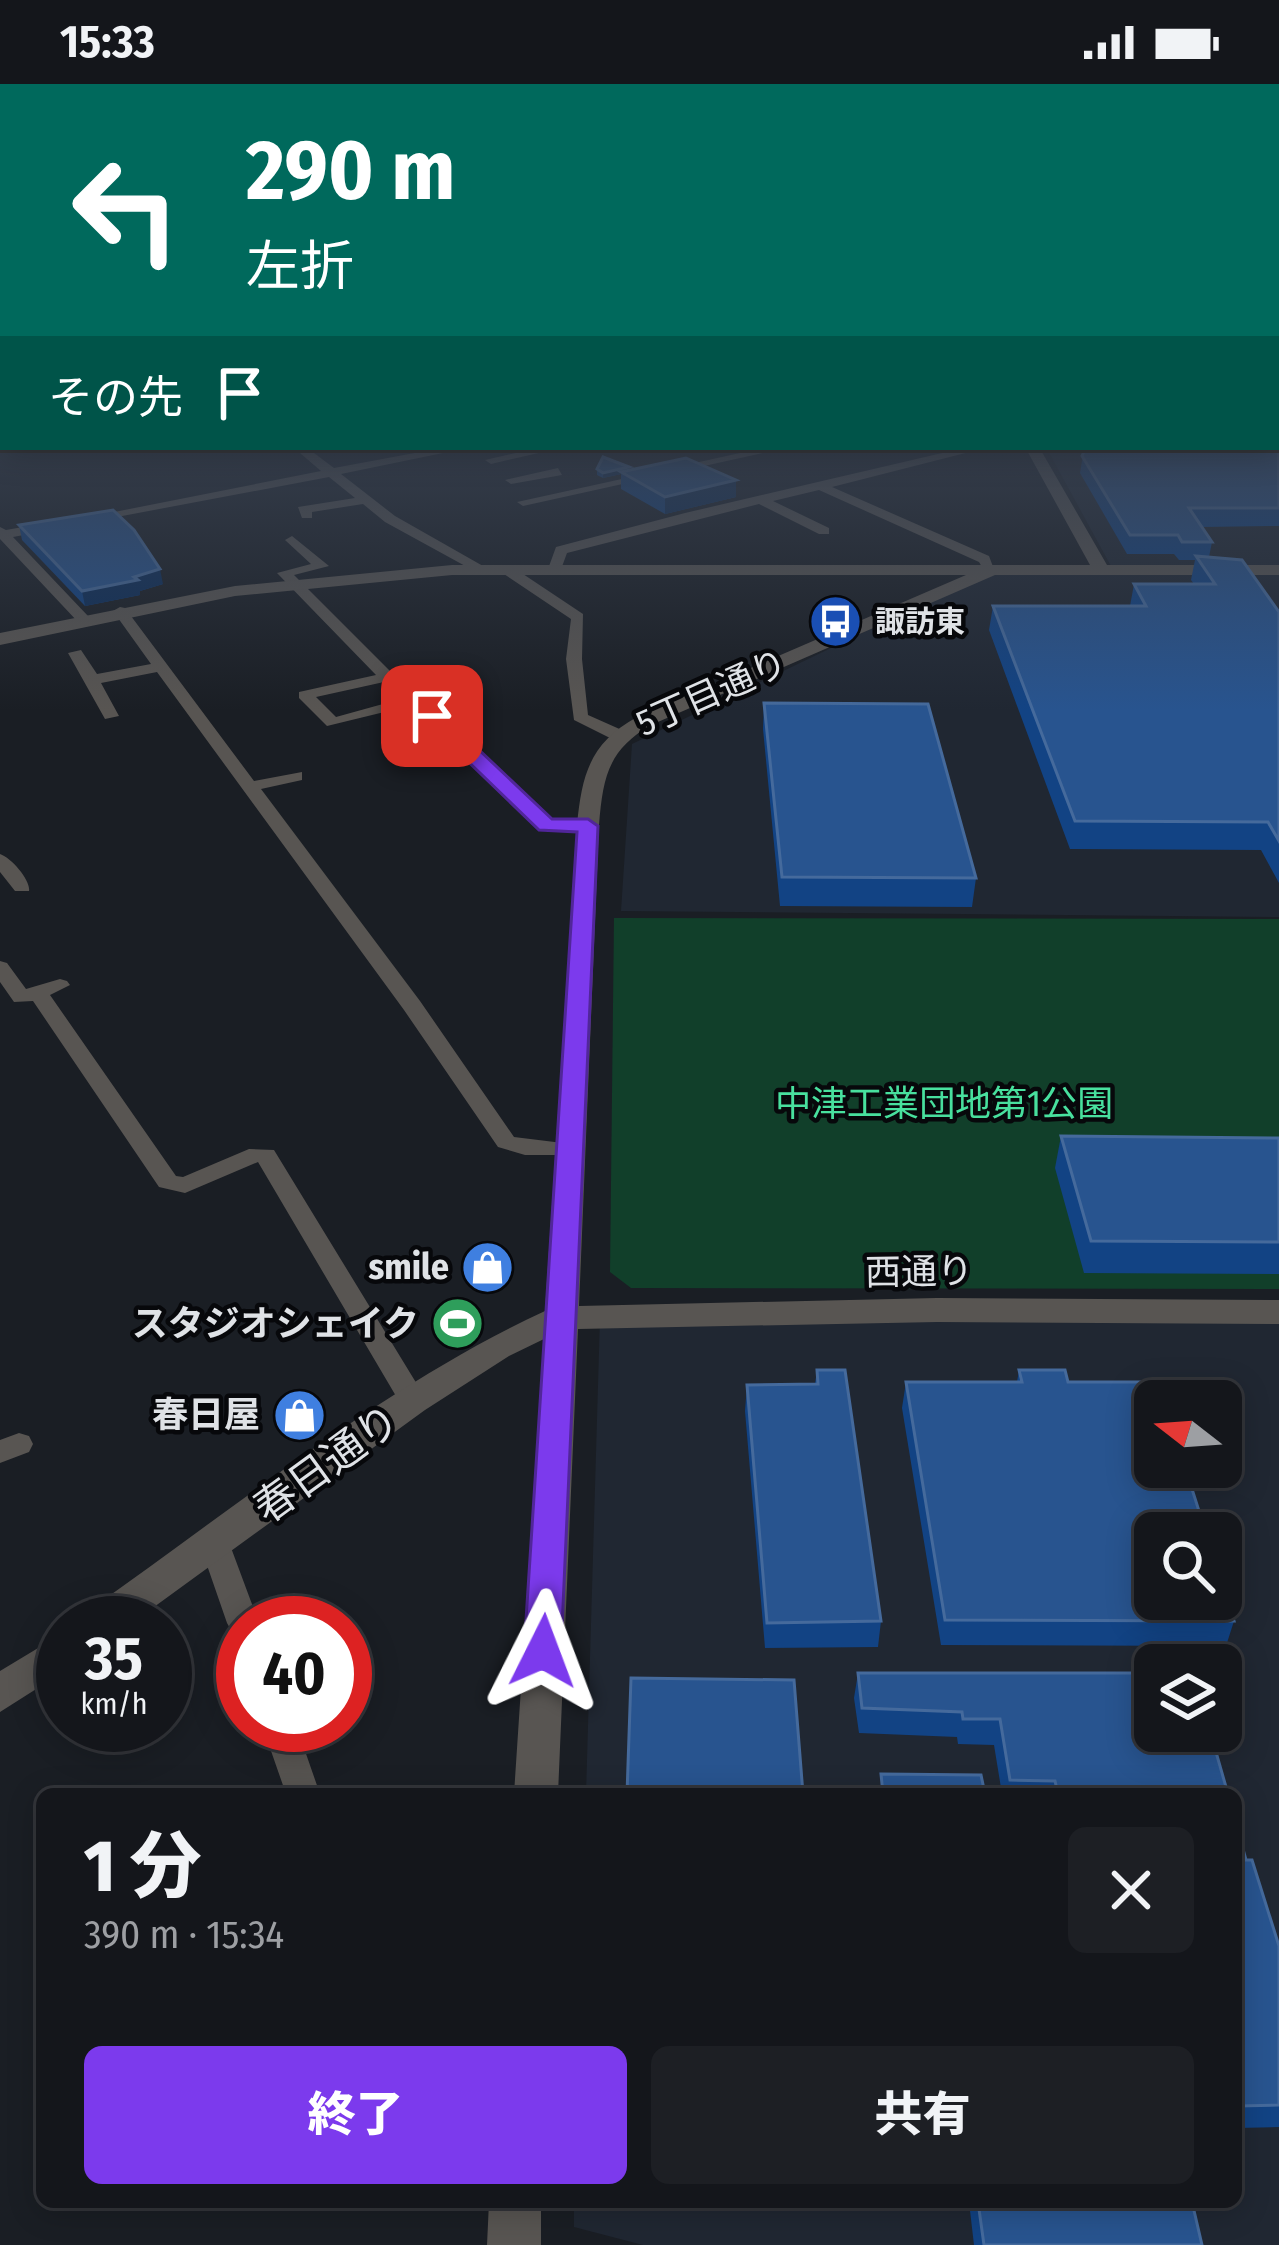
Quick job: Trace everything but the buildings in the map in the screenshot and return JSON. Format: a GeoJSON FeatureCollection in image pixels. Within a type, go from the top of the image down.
{"type":"FeatureCollection","features":[{"type":"Feature","properties":{"kind":"street"},"geometry":{"type":"LineString","coordinates":[[1,534],[137,509]]}},
{"type":"Feature","properties":{"kind":"street"},"geometry":{"type":"LineString","coordinates":[[307,515],[303,510],[310,509]]}},
{"type":"Feature","properties":{"kind":"street"},"geometry":{"type":"LineString","coordinates":[[377,509],[483,570]]}},
{"type":"Feature","properties":{"kind":"street"},"geometry":{"type":"LineString","coordinates":[[555,569],[561,550],[719,509]]}},
{"type":"Feature","properties":{"kind":"street"},"geometry":{"type":"LineString","coordinates":[[779,509],[824,531]]}},
{"type":"Feature","properties":{"kind":"street"},"geometry":{"type":"LineString","coordinates":[[871,509],[984,560],[993,569]]}},
{"type":"Feature","properties":{"kind":"street"},"geometry":{"type":"LineString","coordinates":[[1067,509],[1101,569]]}},
{"type":"Feature","properties":{"kind":"street"},"geometry":{"type":"LineString","coordinates":[[781,522],[798,518]]}},
{"type":"Feature","properties":{"kind":"street"},"geometry":{"type":"LineString","coordinates":[[1,534],[83,619]]}},
{"type":"Feature","properties":{"kind":"street"},"geometry":{"type":"LineString","coordinates":[[292,540],[322,566],[287,571],[292,584],[387,677],[546,825],[588,826]]}},
{"type":"Feature","properties":{"kind":"street"},"geometry":{"type":"LineString","coordinates":[[506,569],[578,617],[574,659],[580,717],[618,735]]}},
{"type":"Feature","properties":{"kind":"street","name":"5丁目通り"},"geometry":{"type":"LineString","coordinates":[[536,1788],[588,826],[598,756],[618,735],[993,569]]}},
{"type":"Feature","properties":{"kind":"street"},"geometry":{"type":"LineString","coordinates":[[0,639],[120,611],[292,584],[483,570],[1279,570]]}},
{"type":"Feature","properties":{"kind":"street"},"geometry":{"type":"LineString","coordinates":[[120,611],[249,788],[278,813],[301,843],[506,1142],[525,1148],[572,1150]]}},
{"type":"Feature","properties":{"kind":"street"},"geometry":{"type":"LineString","coordinates":[[73,658],[92,680],[103,713]]}},
{"type":"Feature","properties":{"kind":"street"},"geometry":{"type":"LineString","coordinates":[[92,680],[161,667]]}},
{"type":"Feature","properties":{"kind":"street"},"geometry":{"type":"LineString","coordinates":[[387,677],[305,694],[333,723],[414,700]]}},
{"type":"Feature","properties":{"kind":"street"},"geometry":{"type":"LineString","coordinates":[[249,788],[296,776]]}},
{"type":"Feature","properties":{"kind":"street"},"geometry":{"type":"LineString","coordinates":[[0,860],[20,888]]}},
{"type":"Feature","properties":{"kind":"street"},"geometry":{"type":"LineString","coordinates":[[0,967],[21,998],[48,988],[168,1182],[185,1185],[257,1154],[266,1155],[413,1401]]}},
{"type":"Feature","properties":{"kind":"street","name":"西通り"},"geometry":{"type":"LineString","coordinates":[[560,1318],[937,1310],[1279,1312]]}},
{"type":"Feature","properties":{"kind":"street","name":"春日通り"},"geometry":{"type":"LineString","coordinates":[[141,1596],[413,1401],[496,1347],[560,1318]]}},
{"type":"Feature","properties":{"kind":"street"},"geometry":{"type":"LineString","coordinates":[[215,1545],[233,1596]]}},
{"type":"Feature","properties":{"kind":"street"},"geometry":{"type":"LineString","coordinates":[[0,1694],[36,1669]]}},
{"type":"Feature","properties":{"kind":"street"},"geometry":{"type":"LineString","coordinates":[[288,1752],[301,1788]]}},
{"type":"Feature","properties":{"kind":"street"},"geometry":{"type":"LineString","coordinates":[[514,2245],[515,2208]]}},
{"type":"Feature","properties":{"kind":"shaded area"},"geometry":{"type":"Polygon","coordinates":[[[1080,509],[1279,509],[1279,917],[621,911],[632,744],[995,569],[1112,568],[1080,509]]]}},
{"type":"Feature","properties":{"kind":"shaded area"},"geometry":{"type":"Polygon","coordinates":[[[600,1317],[1279,1317],[1279,2245],[643,2245],[574,2227],[574,2208],[1242,2208],[1242,1788],[586,1788],[600,1317]]]}},
{"type":"Feature","properties":{"kind":"green space","name":"中津工業団地第1公園"},"geometry":{"type":"Polygon","coordinates":[[[614,918],[1279,919],[1279,1289],[631,1288],[610,1272],[614,918]]]}},
{"type":"Feature","properties":{"kind":"place","name":"諏訪東"},"geometry":{"type":"Point","coordinates":[836,622]}},
{"type":"Feature","properties":{"kind":"place","name":"smile"},"geometry":{"type":"Point","coordinates":[488,1267]}},
{"type":"Feature","properties":{"kind":"place","name":"スタジオシェイク"},"geometry":{"type":"Point","coordinates":[458,1324]}},
{"type":"Feature","properties":{"kind":"place","name":"春日屋"},"geometry":{"type":"Point","coordinates":[299,1415]}},
{"type":"Feature","properties":{"kind":"route"},"geometry":{"type":"LineString","coordinates":[[432,716],[546,825],[588,826],[543,1651]]}}]}
